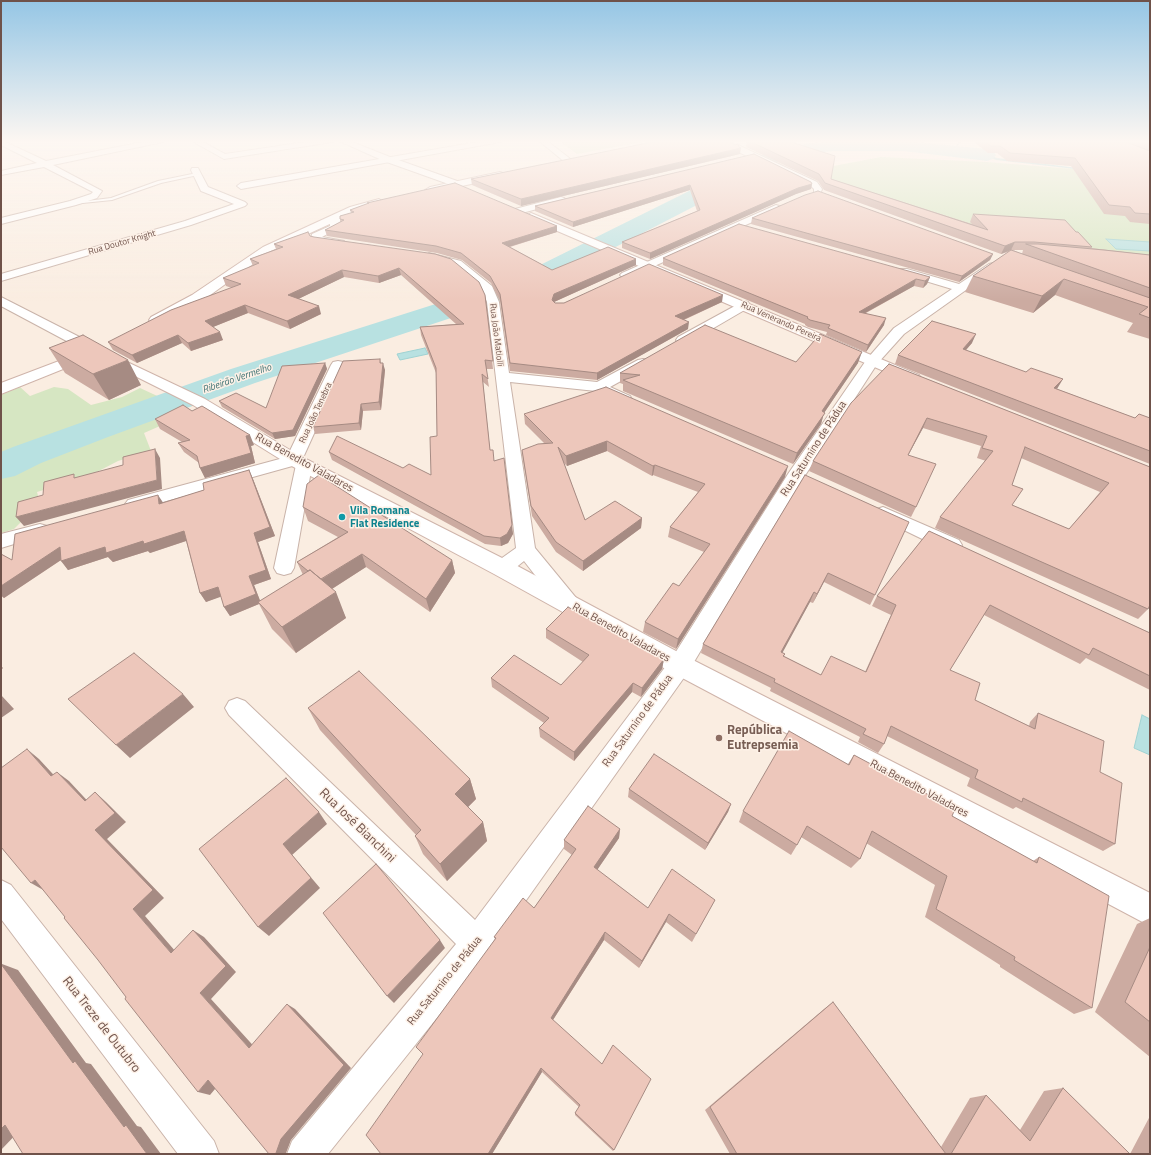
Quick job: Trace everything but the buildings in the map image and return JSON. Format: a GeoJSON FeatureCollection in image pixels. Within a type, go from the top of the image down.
{"type":"FeatureCollection","features":[{"type":"Feature","properties":{"kind":"main road"},"geometry":{"type":"LineString","coordinates":[[143,326],[197,298],[267,249],[361,207],[390,199]]}},
{"type":"Feature","properties":{"kind":"main road","name":"Rua Venerando Pereira"},"geometry":{"type":"LineString","coordinates":[[515,209],[744,305],[872,362],[923,382]]}},
{"type":"Feature","properties":{"kind":"main road"},"geometry":{"type":"LineString","coordinates":[[1,389],[103,347]]}},
{"type":"Feature","properties":{"kind":"main road","name":"Rua Benedito Valadares"},"geometry":{"type":"LineString","coordinates":[[103,347],[168,387],[199,402],[299,463],[502,568],[680,665],[1150,910]]}},
{"type":"Feature","properties":{"kind":"street"},"geometry":{"type":"LineString","coordinates":[[1,221],[73,204],[94,196],[96,194]]}},
{"type":"Feature","properties":{"kind":"street","name":"Rua Doutor Knight"},"geometry":{"type":"LineString","coordinates":[[1,278],[188,224],[242,204],[215,194]]}},
{"type":"Feature","properties":{"kind":"street"},"geometry":{"type":"LineString","coordinates":[[515,209],[571,198]]}},
{"type":"Feature","properties":{"kind":"street"},"geometry":{"type":"LineString","coordinates":[[614,281],[786,204]]}},
{"type":"Feature","properties":{"kind":"street"},"geometry":{"type":"LineString","coordinates":[[335,218],[335,227],[316,236],[316,239],[348,244]]}},
{"type":"Feature","properties":{"kind":"street"},"geometry":{"type":"LineString","coordinates":[[738,225],[752,229]]}},
{"type":"Feature","properties":{"kind":"street","name":"Rua João Matiolli"},"geometry":{"type":"LineString","coordinates":[[422,255],[437,257],[457,263],[486,286],[493,302],[526,550]]}},
{"type":"Feature","properties":{"kind":"street","name":"Rua Saturnino de Pádua"},"geometry":{"type":"LineString","coordinates":[[305,1154],[476,943],[680,665],[796,474],[872,362],[899,331],[961,288],[998,259]]}},
{"type":"Feature","properties":{"kind":"street"},"geometry":{"type":"LineString","coordinates":[[893,268],[961,288]]}},
{"type":"Feature","properties":{"kind":"street"},"geometry":{"type":"LineString","coordinates":[[1,301],[103,347]]}},
{"type":"Feature","properties":{"kind":"street"},"geometry":{"type":"LineString","coordinates":[[675,344],[744,305]]}},
{"type":"Feature","properties":{"kind":"street"},"geometry":{"type":"LineString","coordinates":[[599,388],[654,356]]}},
{"type":"Feature","properties":{"kind":"street","name":"Rua João Tenebra"},"geometry":{"type":"LineString","coordinates":[[284,568],[299,463],[338,365]]}},
{"type":"Feature","properties":{"kind":"street"},"geometry":{"type":"LineString","coordinates":[[502,378],[599,388],[643,407]]}},
{"type":"Feature","properties":{"kind":"street"},"geometry":{"type":"LineString","coordinates":[[121,508],[299,463]]}},
{"type":"Feature","properties":{"kind":"street"},"geometry":{"type":"LineString","coordinates":[[869,506],[970,553]]}},
{"type":"Feature","properties":{"kind":"street"},"geometry":{"type":"LineString","coordinates":[[1,541],[54,527]]}},
{"type":"Feature","properties":{"kind":"street"},"geometry":{"type":"LineString","coordinates":[[502,568],[526,550],[570,605]]}},
{"type":"Feature","properties":{"kind":"street","name":"Rua José Bianchini"},"geometry":{"type":"LineString","coordinates":[[237,708],[476,943]]}},
{"type":"Feature","properties":{"kind":"street","name":"Rua Treze de Outubro"},"geometry":{"type":"LineString","coordinates":[[1,895],[201,1154]]}},
{"type":"Feature","properties":{"kind":"lane"},"geometry":{"type":"LineString","coordinates":[[73,204],[112,199],[126,194]]}},
{"type":"Feature","properties":{"kind":"green space"},"geometry":{"type":"Polygon","coordinates":[[[863,194],[1150,194],[1150,258],[1003,248],[893,208],[863,194]]]}},
{"type":"Feature","properties":{"kind":"green space"},"geometry":{"type":"Polygon","coordinates":[[[20,387],[30,396],[54,387],[68,389],[91,405],[122,397],[140,388],[192,412],[144,433],[151,451],[118,461],[89,476],[37,492],[40,503],[14,529],[1,533],[1,395],[20,387]]]}},
{"type":"Feature","properties":{"kind":"water"},"geometry":{"type":"Polygon","coordinates":[[[1106,239],[1150,242],[1150,251],[1116,249],[1106,239]]]}},
{"type":"Feature","properties":{"kind":"water"},"geometry":{"type":"Polygon","coordinates":[[[425,348],[428,354],[400,360],[397,354],[425,348]]]}},
{"type":"Feature","properties":{"kind":"water"},"geometry":{"type":"Polygon","coordinates":[[[1142,715],[1150,719],[1150,755],[1134,748],[1142,715]]]}},
{"type":"Feature","properties":{"kind":"waterway","name":"Ribeirão Vermelho"},"geometry":{"type":"LineString","coordinates":[[1,467],[27,455],[95,429],[243,376],[477,300],[531,280],[687,201],[698,194]]}},
{"type":"Feature","properties":{"kind":"place","name":"Vila Romana Flat Residence"},"geometry":{"type":"Point","coordinates":[342,517]}},
{"type":"Feature","properties":{"kind":"place","name":"República Eutrepsemia"},"geometry":{"type":"Point","coordinates":[719,738]}}]}
